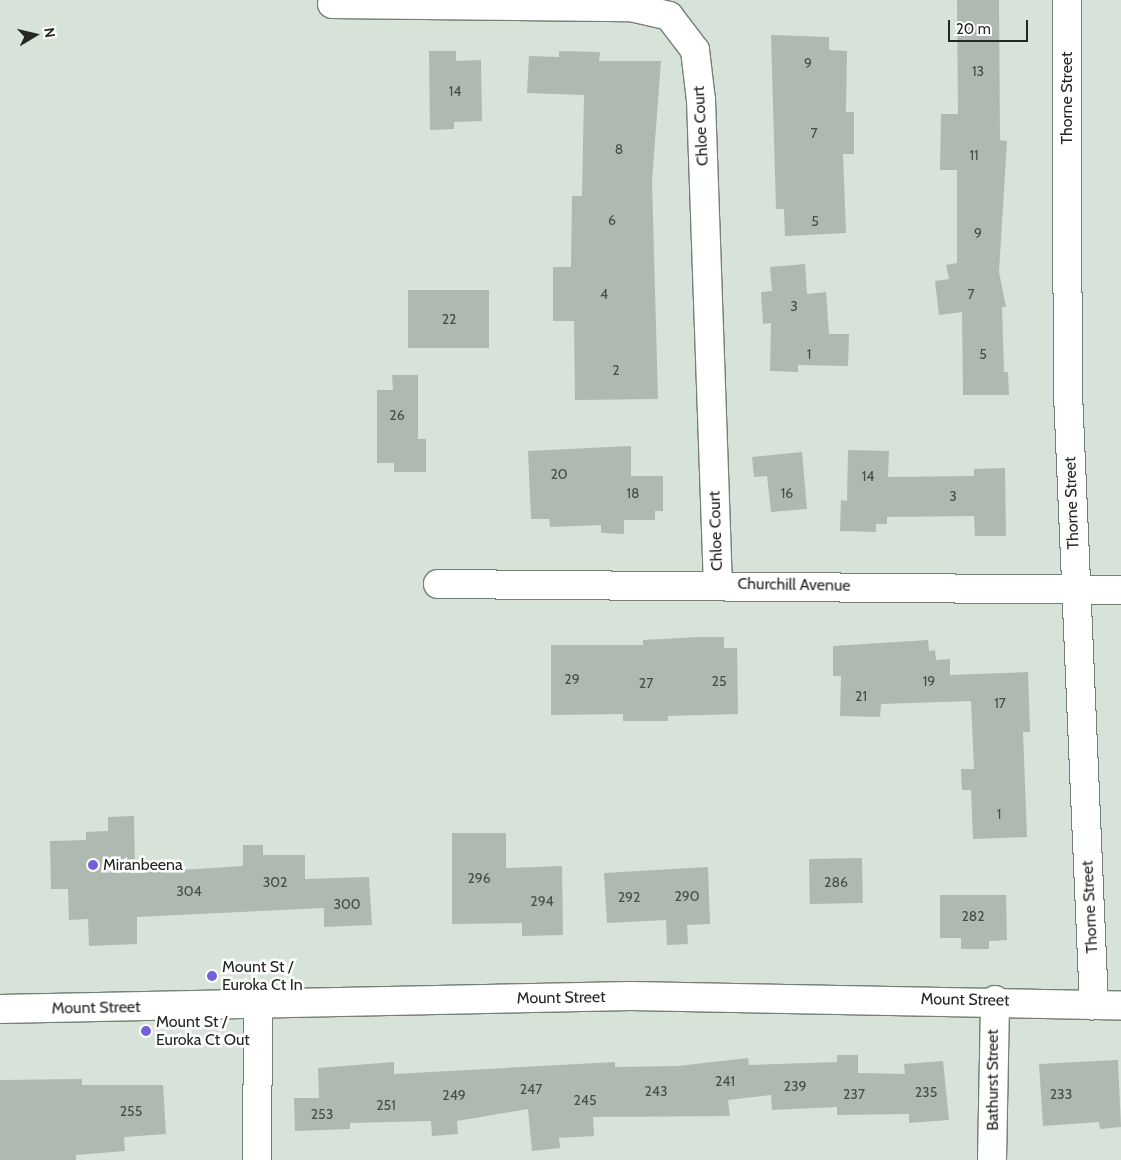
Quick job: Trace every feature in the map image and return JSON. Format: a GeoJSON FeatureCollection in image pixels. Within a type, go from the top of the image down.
{"type":"FeatureCollection","features":[{"type":"Feature","properties":{"kind":"main road","name":"Thorne Street"},"geometry":{"type":"LineString","coordinates":[[1067,0],[1068,393],[1094,1005]]}},
{"type":"Feature","properties":{"kind":"main road","name":"Chloe Court"},"geometry":{"type":"LineString","coordinates":[[332,4],[631,7],[669,16],[695,50],[701,100],[718,584]]}},
{"type":"Feature","properties":{"kind":"main road","name":"Churchill Avenue"},"geometry":{"type":"LineString","coordinates":[[438,584],[718,584],[1075,591],[1121,590]]}},
{"type":"Feature","properties":{"kind":"main road","name":"Mount Street"},"geometry":{"type":"LineString","coordinates":[[0,1009],[631,996],[995,1000],[1121,1005]]}},
{"type":"Feature","properties":{"kind":"main road","name":"Bathurst Street"},"geometry":{"type":"LineString","coordinates":[[992,1160],[995,1000]]}},
{"type":"Feature","properties":{"kind":"main road"},"geometry":{"type":"LineString","coordinates":[[258,1004],[258,1160]]}},
{"type":"Feature","properties":{"kind":"building"},"geometry":{"type":"Polygon","coordinates":[[[957,0],[999,0],[1000,140],[1007,141],[999,272],[1006,307],[1002,307],[1004,372],[1008,372],[1009,395],[963,395],[962,312],[939,315],[935,281],[949,279],[946,265],[957,263],[957,170],[940,170],[941,114],[958,114],[957,0]]]}},
{"type":"Feature","properties":{"kind":"building"},"geometry":{"type":"Polygon","coordinates":[[[771,35],[829,37],[829,50],[847,51],[846,112],[854,112],[854,154],[843,154],[846,233],[785,236],[784,209],[776,209],[771,35]]]}},
{"type":"Feature","properties":{"kind":"building"},"geometry":{"type":"Polygon","coordinates":[[[429,51],[456,51],[456,61],[481,60],[482,121],[454,122],[454,129],[430,130],[429,51]]]}},
{"type":"Feature","properties":{"kind":"building"},"geometry":{"type":"Polygon","coordinates":[[[559,51],[600,52],[599,61],[661,61],[652,181],[658,399],[575,400],[574,321],[553,321],[553,267],[571,267],[572,196],[582,196],[584,95],[527,93],[529,56],[559,57],[559,51]]]}},
{"type":"Feature","properties":{"kind":"building"},"geometry":{"type":"Polygon","coordinates":[[[805,264],[807,294],[826,292],[829,334],[849,334],[848,366],[798,365],[798,372],[770,371],[771,323],[763,324],[761,292],[772,291],[770,267],[805,264]]]}},
{"type":"Feature","properties":{"kind":"building"},"geometry":{"type":"Polygon","coordinates":[[[408,290],[489,290],[489,348],[408,348],[408,290]]]}},
{"type":"Feature","properties":{"kind":"building"},"geometry":{"type":"Polygon","coordinates":[[[392,375],[418,375],[418,439],[426,439],[426,472],[394,472],[394,463],[377,463],[377,390],[393,390],[392,375]]]}},
{"type":"Feature","properties":{"kind":"building"},"geometry":{"type":"Polygon","coordinates":[[[631,446],[631,476],[663,476],[663,511],[655,511],[655,520],[624,520],[624,534],[601,533],[601,525],[550,527],[549,519],[531,519],[528,451],[631,446]]]}},
{"type":"Feature","properties":{"kind":"building"},"geometry":{"type":"Polygon","coordinates":[[[848,450],[889,451],[888,477],[974,476],[974,469],[1005,468],[1006,536],[975,536],[974,516],[887,517],[887,524],[876,524],[876,532],[840,531],[841,500],[847,501],[848,450]]]}},
{"type":"Feature","properties":{"kind":"building"},"geometry":{"type":"Polygon","coordinates":[[[802,452],[807,509],[771,512],[767,476],[754,477],[752,457],[802,452]]]}},
{"type":"Feature","properties":{"kind":"building"},"geometry":{"type":"Polygon","coordinates":[[[724,637],[724,648],[737,648],[738,714],[668,716],[668,721],[623,721],[623,714],[551,715],[551,645],[643,645],[643,640],[724,637]]]}},
{"type":"Feature","properties":{"kind":"building"},"geometry":{"type":"Polygon","coordinates":[[[928,640],[929,651],[935,650],[936,660],[950,659],[950,675],[1028,672],[1030,732],[1023,732],[1027,837],[973,839],[971,790],[962,790],[961,769],[974,769],[971,701],[881,704],[880,717],[840,716],[841,676],[833,676],[833,646],[928,640]]]}},
{"type":"Feature","properties":{"kind":"building"},"geometry":{"type":"Polygon","coordinates":[[[134,816],[135,873],[243,866],[243,845],[263,845],[263,855],[305,855],[305,879],[369,877],[372,925],[324,927],[324,908],[137,917],[137,944],[89,946],[88,919],[69,920],[68,889],[51,889],[50,841],[86,840],[86,832],[108,831],[108,817],[134,816]]]}},
{"type":"Feature","properties":{"kind":"building"},"geometry":{"type":"Polygon","coordinates":[[[452,833],[506,833],[506,868],[562,866],[563,935],[522,936],[522,923],[452,924],[452,833]]]}},
{"type":"Feature","properties":{"kind":"building"},"geometry":{"type":"Polygon","coordinates":[[[862,858],[863,903],[810,904],[809,859],[862,858]]]}},
{"type":"Feature","properties":{"kind":"building"},"geometry":{"type":"Polygon","coordinates":[[[708,867],[710,924],[687,925],[688,944],[667,945],[666,920],[607,923],[604,873],[708,867]]]}},
{"type":"Feature","properties":{"kind":"building"},"geometry":{"type":"Polygon","coordinates":[[[940,895],[1006,895],[1007,940],[989,941],[989,949],[961,949],[961,938],[940,938],[940,895]]]}},
{"type":"Feature","properties":{"kind":"building"},"geometry":{"type":"Polygon","coordinates":[[[837,1055],[858,1055],[858,1073],[905,1074],[904,1064],[943,1061],[949,1120],[909,1123],[909,1114],[837,1115],[837,1107],[772,1110],[771,1095],[728,1100],[730,1116],[593,1117],[594,1136],[559,1138],[560,1148],[532,1151],[528,1109],[457,1121],[458,1134],[432,1136],[431,1121],[350,1123],[350,1129],[295,1131],[294,1098],[319,1098],[318,1068],[394,1062],[394,1074],[615,1062],[615,1067],[678,1066],[748,1058],[749,1065],[837,1062],[837,1055]]]}},
{"type":"Feature","properties":{"kind":"building"},"geometry":{"type":"Polygon","coordinates":[[[1118,1060],[1121,1127],[1100,1129],[1099,1122],[1043,1126],[1039,1064],[1118,1060]]]}},
{"type":"Feature","properties":{"kind":"building"},"geometry":{"type":"Polygon","coordinates":[[[82,1079],[82,1085],[163,1085],[166,1134],[124,1137],[125,1151],[76,1155],[76,1160],[0,1160],[0,1080],[82,1079]]]}},
{"type":"Feature","properties":{"kind":"place","name":"Miranbeena"},"geometry":{"type":"Point","coordinates":[93,865]}},
{"type":"Feature","properties":{"kind":"place","name":"Mount St / Euroka Ct In"},"geometry":{"type":"Point","coordinates":[212,976]}},
{"type":"Feature","properties":{"kind":"place","name":"Mount St / Euroka Ct Out"},"geometry":{"type":"Point","coordinates":[146,1031]}}]}
